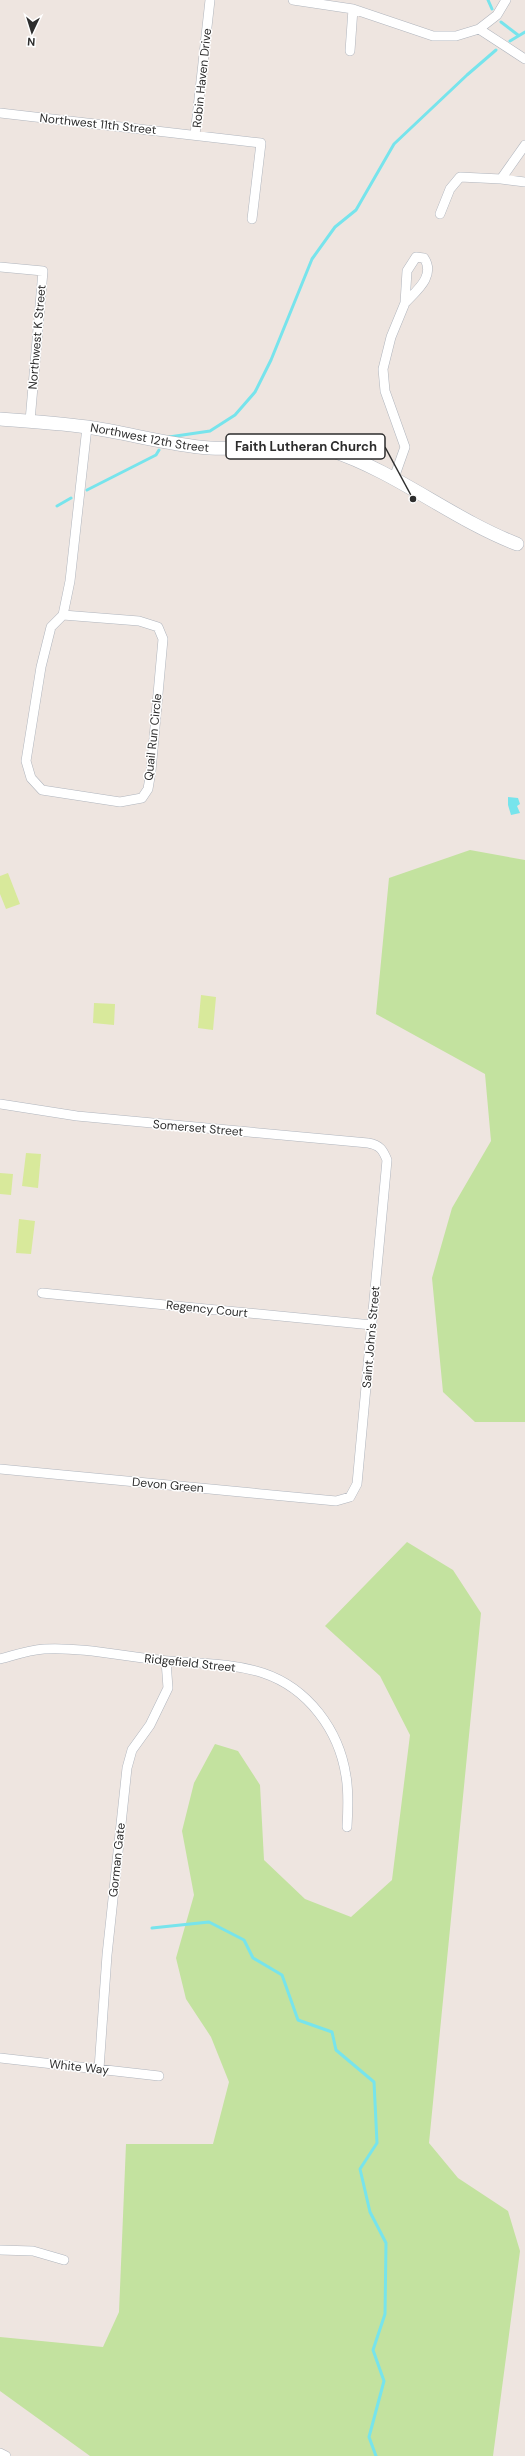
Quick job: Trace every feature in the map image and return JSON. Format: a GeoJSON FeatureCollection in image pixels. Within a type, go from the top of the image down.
{"type":"FeatureCollection","features":[{"type":"Feature","properties":{"kind":"street","name":"Robin Haven Drive"},"geometry":{"type":"LineString","coordinates":[[210,0],[196,135],[261,144],[252,219]]}},
{"type":"Feature","properties":{"kind":"street"},"geometry":{"type":"LineString","coordinates":[[293,0],[353,9],[433,36],[456,36],[479,28],[497,15],[506,0]]}},
{"type":"Feature","properties":{"kind":"street"},"geometry":{"type":"LineString","coordinates":[[350,51],[353,9]]}},
{"type":"Feature","properties":{"kind":"street"},"geometry":{"type":"LineString","coordinates":[[479,28],[525,59]]}},
{"type":"Feature","properties":{"kind":"street","name":"Northwest 11th Street"},"geometry":{"type":"LineString","coordinates":[[0,113],[196,135]]}},
{"type":"Feature","properties":{"kind":"street"},"geometry":{"type":"LineString","coordinates":[[501,179],[525,146]]}},
{"type":"Feature","properties":{"kind":"street"},"geometry":{"type":"LineString","coordinates":[[440,214],[450,189],[460,178],[501,179],[525,182]]}},
{"type":"Feature","properties":{"kind":"street","name":"Northwest K Street"},"geometry":{"type":"LineString","coordinates":[[0,267],[43,271],[30,421]]}},
{"type":"Feature","properties":{"kind":"street"},"geometry":{"type":"LineString","coordinates":[[394,478],[405,448],[385,391],[383,369],[391,337],[405,303]]}},
{"type":"Feature","properties":{"kind":"street","name":"Northwest 12th Street"},"geometry":{"type":"LineString","coordinates":[[0,419],[87,427],[172,444],[212,448],[305,446],[328,450],[355,459],[394,478],[522,546]]}},
{"type":"Feature","properties":{"kind":"street","name":"Quail Run Circle"},"geometry":{"type":"LineString","coordinates":[[63,615],[140,621],[158,627],[163,639],[151,771],[148,790],[142,798],[120,802],[42,790],[31,778],[26,760],[41,667],[51,627],[63,615],[70,581],[87,427]]}},
{"type":"Feature","properties":{"kind":"street","name":"Somerset Street"},"geometry":{"type":"LineString","coordinates":[[0,1104],[76,1116],[377,1145],[383,1151],[387,1160]]}},
{"type":"Feature","properties":{"kind":"street","name":"Saint John's Street"},"geometry":{"type":"LineString","coordinates":[[336,1501],[350,1497],[357,1484],[387,1160]]}},
{"type":"Feature","properties":{"kind":"street","name":"Regency Court"},"geometry":{"type":"LineString","coordinates":[[42,1293],[372,1325]]}},
{"type":"Feature","properties":{"kind":"street","name":"Devon Green"},"geometry":{"type":"LineString","coordinates":[[0,1469],[336,1501]]}},
{"type":"Feature","properties":{"kind":"street","name":"Ridgefield Street"},"geometry":{"type":"LineString","coordinates":[[0,1659],[45,1649],[166,1661],[226,1665],[263,1673],[292,1688],[317,1708],[341,1754],[346,1776],[347,1827]]}},
{"type":"Feature","properties":{"kind":"street","name":"Gorman Gate"},"geometry":{"type":"LineString","coordinates":[[99,2069],[107,1955],[127,1768],[132,1750],[150,1725],[168,1688],[166,1661]]}},
{"type":"Feature","properties":{"kind":"street","name":"White Way"},"geometry":{"type":"LineString","coordinates":[[0,2058],[159,2076]]}},
{"type":"Feature","properties":{"kind":"street"},"geometry":{"type":"LineString","coordinates":[[0,2250],[33,2251],[64,2260]]}},
{"type":"Feature","properties":{"kind":"street"},"geometry":{"type":"LineString","coordinates":[[0,2453],[6,2456]]}},
{"type":"Feature","properties":{"kind":"green space"},"geometry":{"type":"Polygon","coordinates":[[[470,850],[525,860],[525,1422],[475,1422],[443,1392],[432,1278],[452,1208],[491,1141],[485,1074],[376,1014],[389,878],[470,850]]]}},
{"type":"Feature","properties":{"kind":"green space"},"geometry":{"type":"Polygon","coordinates":[[[8,873],[20,904],[6,909],[0,894],[0,876],[8,873]]]}},
{"type":"Feature","properties":{"kind":"green space"},"geometry":{"type":"Polygon","coordinates":[[[201,995],[216,997],[213,1030],[198,1028],[201,995]]]}},
{"type":"Feature","properties":{"kind":"green space"},"geometry":{"type":"Polygon","coordinates":[[[94,1003],[115,1004],[114,1025],[93,1023],[94,1003]]]}},
{"type":"Feature","properties":{"kind":"green space"},"geometry":{"type":"Polygon","coordinates":[[[26,1153],[41,1154],[38,1188],[22,1186],[26,1153]]]}},
{"type":"Feature","properties":{"kind":"green space"},"geometry":{"type":"Polygon","coordinates":[[[0,1173],[13,1174],[11,1195],[0,1194],[0,1173]]]}},
{"type":"Feature","properties":{"kind":"green space"},"geometry":{"type":"Polygon","coordinates":[[[19,1219],[35,1221],[31,1254],[16,1253],[19,1219]]]}},
{"type":"Feature","properties":{"kind":"green space"},"geometry":{"type":"Polygon","coordinates":[[[407,1542],[453,1570],[481,1613],[429,2143],[458,2178],[508,2211],[520,2251],[493,2456],[90,2456],[0,2391],[0,2337],[103,2347],[119,2312],[126,2144],[213,2144],[229,2082],[211,2037],[186,1999],[176,1958],[194,1895],[182,1831],[194,1783],[215,1744],[238,1751],[260,1785],[264,1860],[305,1899],[351,1917],[392,1880],[410,1735],[380,1676],[325,1626],[407,1542]]]}},
{"type":"Feature","properties":{"kind":"water"},"geometry":{"type":"Polygon","coordinates":[[[508,797],[518,798],[520,804],[517,806],[520,813],[511,815],[508,805],[508,797]]]}},
{"type":"Feature","properties":{"kind":"waterway"},"geometry":{"type":"LineString","coordinates":[[488,0],[492,9]]}},
{"type":"Feature","properties":{"kind":"waterway"},"geometry":{"type":"LineString","coordinates":[[501,22],[518,35]]}},
{"type":"Feature","properties":{"kind":"waterway"},"geometry":{"type":"LineString","coordinates":[[510,41],[525,32]]}},
{"type":"Feature","properties":{"kind":"waterway"},"geometry":{"type":"LineString","coordinates":[[169,437],[210,431],[235,415],[255,392],[271,360],[312,259],[335,227],[356,210],[394,144],[467,75],[496,50]]}},
{"type":"Feature","properties":{"kind":"waterway"},"geometry":{"type":"LineString","coordinates":[[87,490],[156,455],[159,450]]}},
{"type":"Feature","properties":{"kind":"waterway"},"geometry":{"type":"LineString","coordinates":[[57,506],[71,498]]}},
{"type":"Feature","properties":{"kind":"waterway"},"geometry":{"type":"LineString","coordinates":[[152,1928],[209,1922],[244,1940],[253,1958],[282,1975],[298,2020],[332,2032],[336,2050],[374,2082],[377,2143],[360,2169],[370,2212],[386,2243],[385,2314],[373,2350],[384,2381],[369,2437],[376,2456]]}},
{"type":"Feature","properties":{"kind":"place","name":"Faith Lutheran Church"},"geometry":{"type":"Point","coordinates":[413,499]}}]}
